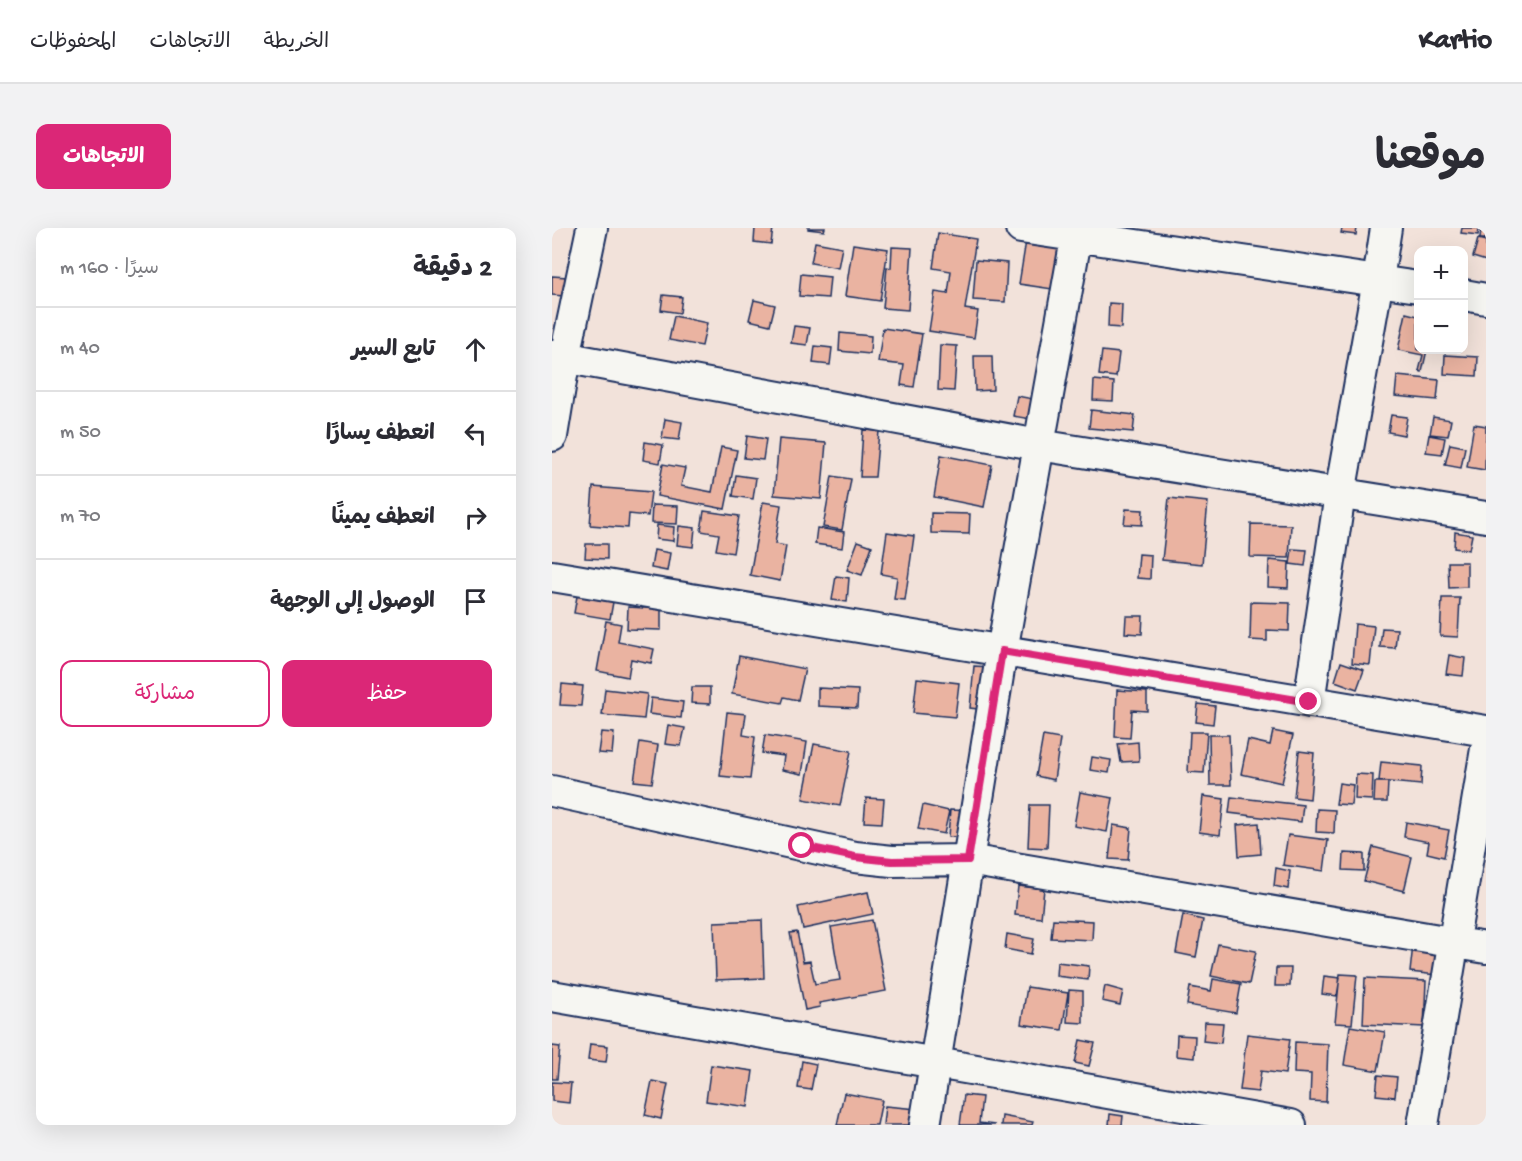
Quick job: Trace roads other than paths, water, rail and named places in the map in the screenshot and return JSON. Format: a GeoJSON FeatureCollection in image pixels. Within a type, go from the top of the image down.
{"type":"FeatureCollection","features":[{"type":"Feature","properties":{"kind":"street"},"geometry":{"type":"LineString","coordinates":[[552,436],[559,356],[592,228]]}},
{"type":"Feature","properties":{"kind":"street"},"geometry":{"type":"LineString","coordinates":[[1021,228],[1077,233],[1414,286]]}},
{"type":"Feature","properties":{"kind":"street"},"geometry":{"type":"LineString","coordinates":[[1309,702],[1340,494],[1386,228]]}},
{"type":"Feature","properties":{"kind":"street"},"geometry":{"type":"LineString","coordinates":[[925,1125],[1002,651],[1077,233]]}},
{"type":"Feature","properties":{"kind":"street"},"geometry":{"type":"LineString","coordinates":[[1468,296],[1486,299]]}},
{"type":"Feature","properties":{"kind":"street"},"geometry":{"type":"LineString","coordinates":[[559,356],[1039,445],[1486,517]]}},
{"type":"Feature","properties":{"kind":"street"},"geometry":{"type":"LineString","coordinates":[[552,576],[1486,732]]}},
{"type":"Feature","properties":{"kind":"street"},"geometry":{"type":"LineString","coordinates":[[1423,1125],[1486,749]]}},
{"type":"Feature","properties":{"kind":"street"},"geometry":{"type":"LineString","coordinates":[[552,790],[855,857],[892,861],[968,860],[1486,948]]}},
{"type":"Feature","properties":{"kind":"street"},"geometry":{"type":"LineString","coordinates":[[552,996],[1291,1125]]}}]}
